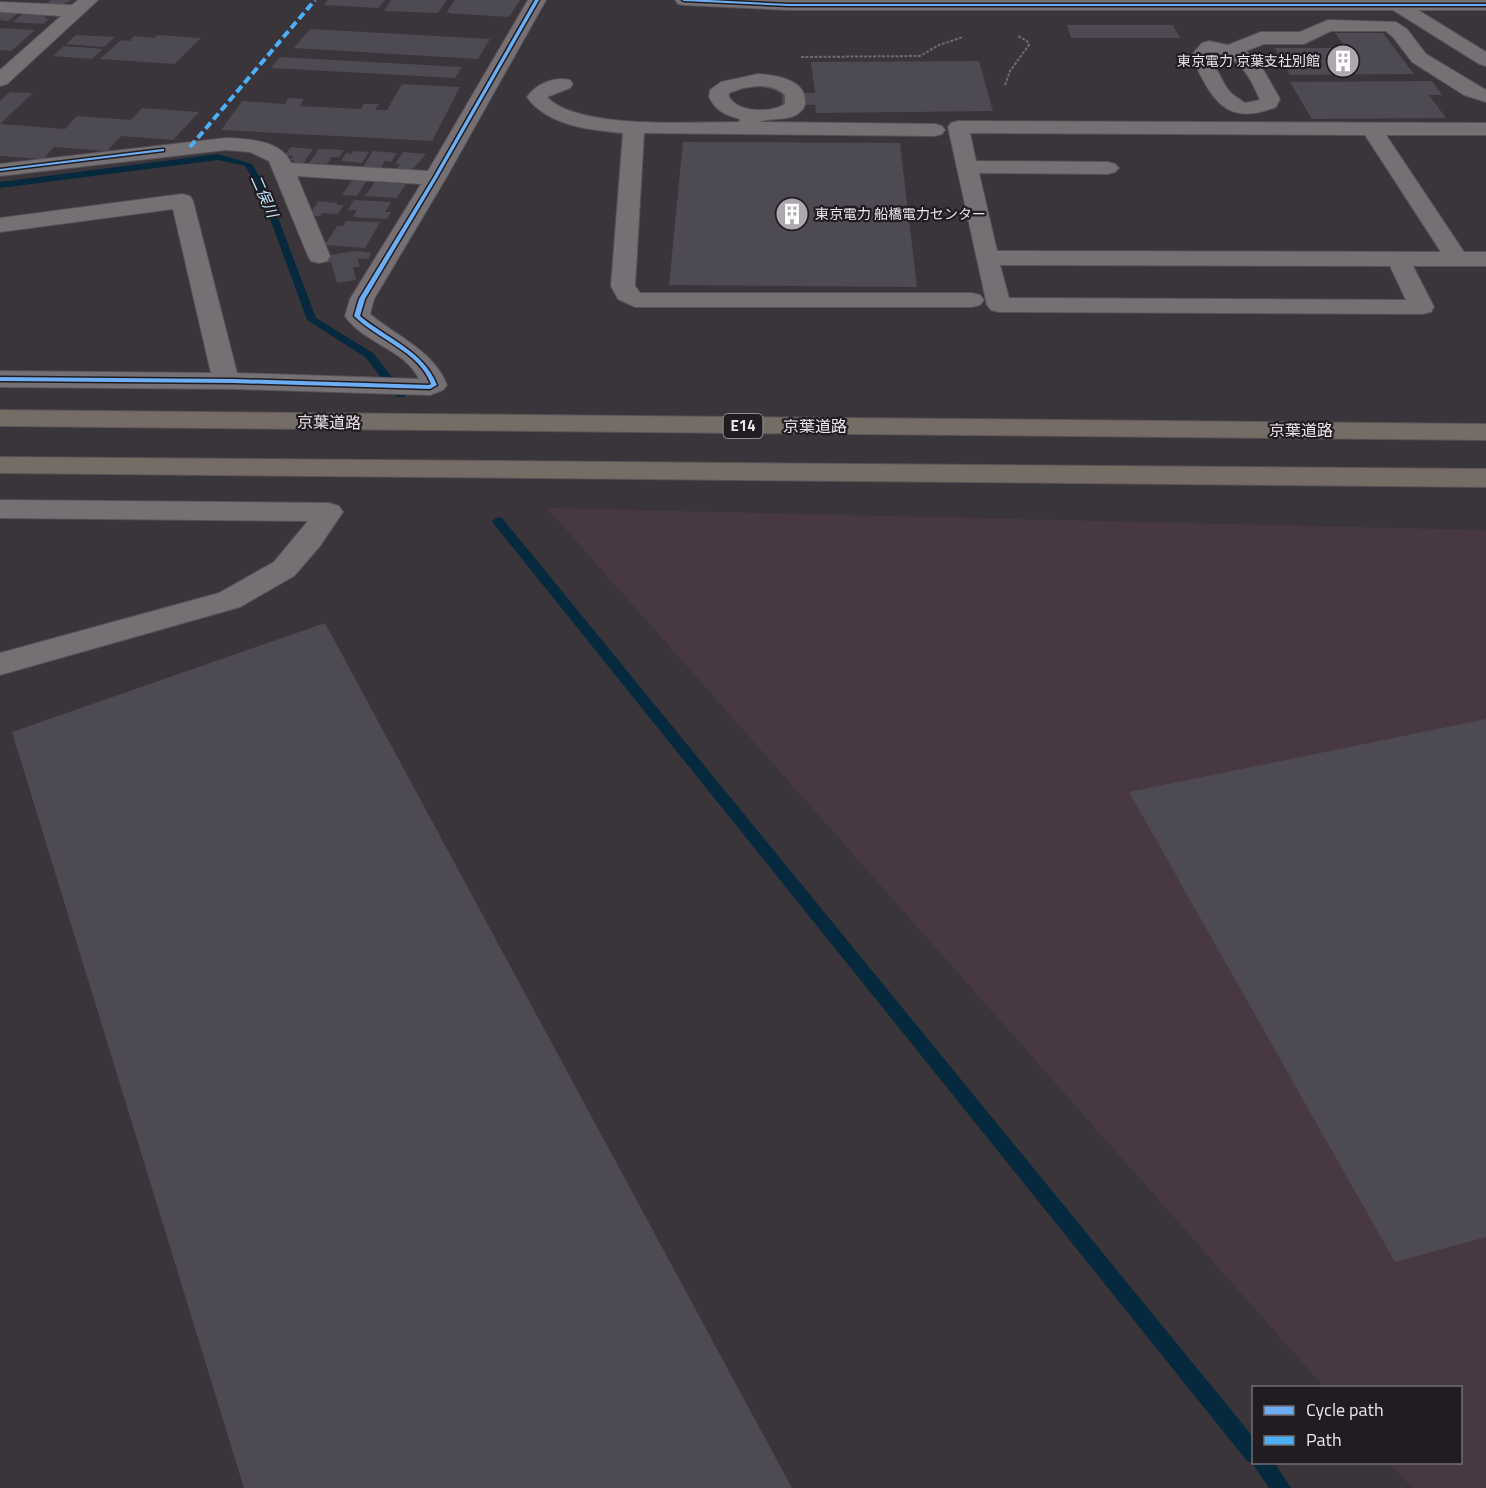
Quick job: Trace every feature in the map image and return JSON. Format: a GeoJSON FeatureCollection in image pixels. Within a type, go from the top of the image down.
{"type":"FeatureCollection","features":[{"type":"Feature","properties":{"kind":"highway","name":"京葉道路"},"geometry":{"type":"LineString","coordinates":[[0,418],[1486,432]]}},
{"type":"Feature","properties":{"kind":"highway"},"geometry":{"type":"LineString","coordinates":[[0,465],[1486,478]]}},
{"type":"Feature","properties":{"kind":"street"},"geometry":{"type":"LineString","coordinates":[[0,379],[226,381],[414,387],[434,385],[433,377],[400,346],[366,325],[357,316],[362,299],[435,178],[504,90],[537,0]]}},
{"type":"Feature","properties":{"kind":"street"},"geometry":{"type":"LineString","coordinates":[[684,0],[789,5],[937,3],[1486,5]]}},
{"type":"Feature","properties":{"kind":"street"},"geometry":{"type":"LineString","coordinates":[[1183,3],[1204,36],[1244,55],[1270,99],[1269,104],[1261,108],[1242,109],[1224,102],[1200,56],[1204,36]]}},
{"type":"Feature","properties":{"kind":"street"},"geometry":{"type":"LineString","coordinates":[[1397,5],[1486,60]]}},
{"type":"Feature","properties":{"kind":"street"},"geometry":{"type":"LineString","coordinates":[[0,7],[83,6]]}},
{"type":"Feature","properties":{"kind":"street"},"geometry":{"type":"LineString","coordinates":[[0,80],[83,6]]}},
{"type":"Feature","properties":{"kind":"street"},"geometry":{"type":"LineString","coordinates":[[1231,50],[1261,38],[1304,38],[1328,25],[1389,26],[1400,33],[1419,58],[1471,91],[1486,96]]}},
{"type":"Feature","properties":{"kind":"street"},"geometry":{"type":"LineString","coordinates":[[504,90],[538,94],[553,86],[563,84]]}},
{"type":"Feature","properties":{"kind":"street"},"geometry":{"type":"LineString","coordinates":[[538,94],[540,102],[547,107],[595,125],[634,128],[749,122],[934,130]]}},
{"type":"Feature","properties":{"kind":"street"},"geometry":{"type":"LineString","coordinates":[[634,128],[623,286],[626,294],[635,300],[972,300]]}},
{"type":"Feature","properties":{"kind":"street"},"geometry":{"type":"LineString","coordinates":[[1398,259],[1422,307],[999,305],[958,128],[1486,129]]}},
{"type":"Feature","properties":{"kind":"street"},"geometry":{"type":"LineString","coordinates":[[1372,129],[1457,259]]}},
{"type":"Feature","properties":{"kind":"street"},"geometry":{"type":"LineString","coordinates":[[0,170],[162,150],[226,144],[254,146],[278,157],[319,256]]}},
{"type":"Feature","properties":{"kind":"street"},"geometry":{"type":"LineString","coordinates":[[967,167],[1108,168]]}},
{"type":"Feature","properties":{"kind":"street"},"geometry":{"type":"LineString","coordinates":[[284,169],[435,178]]}},
{"type":"Feature","properties":{"kind":"street"},"geometry":{"type":"LineString","coordinates":[[0,225],[167,193],[182,201],[226,381]]}},
{"type":"Feature","properties":{"kind":"street"},"geometry":{"type":"LineString","coordinates":[[987,258],[1486,259]]}},
{"type":"Feature","properties":{"kind":"street"},"geometry":{"type":"LineString","coordinates":[[0,509],[329,512],[310,539],[284,569],[229,600],[0,664]]}},
{"type":"Feature","properties":{"kind":"path"},"geometry":{"type":"LineString","coordinates":[[791,58],[920,56],[954,38],[970,36]]}},
{"type":"Feature","properties":{"kind":"path"},"geometry":{"type":"LineString","coordinates":[[1005,85],[1010,67],[1023,56],[1029,45],[1023,38],[1009,36]]}},
{"type":"Feature","properties":{"kind":"shaded area"},"geometry":{"type":"Polygon","coordinates":[[[547,508],[1486,530],[1486,1488],[1412,1488],[1391,1464],[1462,1464],[1462,1386],[1323,1386],[547,508]]]}},
{"type":"Feature","properties":{"kind":"building"},"geometry":{"type":"Polygon","coordinates":[[[51,0],[72,0],[59,6],[45,5],[51,0]]]}},
{"type":"Feature","properties":{"kind":"building"},"geometry":{"type":"Polygon","coordinates":[[[328,0],[385,0],[378,8],[324,5],[328,0]]]}},
{"type":"Feature","properties":{"kind":"building"},"geometry":{"type":"Polygon","coordinates":[[[391,0],[447,0],[438,13],[384,11],[391,0]]]}},
{"type":"Feature","properties":{"kind":"building"},"geometry":{"type":"Polygon","coordinates":[[[455,0],[520,0],[509,17],[446,13],[455,0]]]}},
{"type":"Feature","properties":{"kind":"building"},"geometry":{"type":"Polygon","coordinates":[[[0,11],[18,13],[8,21],[0,20],[0,11]]]}},
{"type":"Feature","properties":{"kind":"building"},"geometry":{"type":"Polygon","coordinates":[[[24,13],[48,15],[44,18],[49,19],[43,24],[13,22],[24,13]]]}},
{"type":"Feature","properties":{"kind":"building"},"geometry":{"type":"Polygon","coordinates":[[[1067,25],[1173,25],[1180,38],[1071,38],[1067,25]]]}},
{"type":"Feature","properties":{"kind":"building"},"geometry":{"type":"Polygon","coordinates":[[[0,28],[35,30],[11,51],[0,50],[0,28]]]}},
{"type":"Feature","properties":{"kind":"building"},"geometry":{"type":"Polygon","coordinates":[[[310,29],[490,39],[478,59],[294,48],[310,29]]]}},
{"type":"Feature","properties":{"kind":"building","name":"東京電力 京葉支社別館"},"geometry":{"type":"Polygon","coordinates":[[[1335,33],[1383,33],[1414,74],[1290,75],[1275,48],[1346,48],[1335,33]]]}},
{"type":"Feature","properties":{"kind":"building"},"geometry":{"type":"Polygon","coordinates":[[[76,35],[115,37],[104,47],[66,44],[76,35]]]}},
{"type":"Feature","properties":{"kind":"building"},"geometry":{"type":"Polygon","coordinates":[[[157,35],[201,38],[175,64],[100,59],[121,40],[130,41],[134,36],[154,38],[157,35]]]}},
{"type":"Feature","properties":{"kind":"building"},"geometry":{"type":"Polygon","coordinates":[[[64,46],[103,49],[92,59],[53,56],[64,46]]]}},
{"type":"Feature","properties":{"kind":"building"},"geometry":{"type":"Polygon","coordinates":[[[280,57],[462,67],[455,78],[271,68],[280,57]]]}},
{"type":"Feature","properties":{"kind":"building"},"geometry":{"type":"Polygon","coordinates":[[[979,61],[993,111],[816,113],[815,105],[782,104],[782,93],[815,93],[811,62],[979,61]]]}},
{"type":"Feature","properties":{"kind":"building"},"geometry":{"type":"Polygon","coordinates":[[[1432,81],[1442,95],[1429,95],[1446,118],[1312,119],[1290,82],[1432,81]]]}},
{"type":"Feature","properties":{"kind":"building"},"geometry":{"type":"Polygon","coordinates":[[[402,84],[460,87],[432,141],[221,130],[242,101],[285,104],[288,98],[304,99],[300,106],[361,109],[364,104],[379,104],[375,110],[387,110],[402,84]]]}},
{"type":"Feature","properties":{"kind":"building"},"geometry":{"type":"Polygon","coordinates":[[[10,92],[33,93],[0,124],[0,101],[10,92]]]}},
{"type":"Feature","properties":{"kind":"building"},"geometry":{"type":"Polygon","coordinates":[[[142,108],[199,112],[173,140],[121,136],[107,151],[54,147],[43,159],[0,156],[0,124],[65,129],[77,116],[131,120],[142,108]]]}},
{"type":"Feature","properties":{"kind":"building","name":"東京電力 船橋電力センター"},"geometry":{"type":"Polygon","coordinates":[[[683,142],[900,143],[917,287],[669,285],[683,142]]]}},
{"type":"Feature","properties":{"kind":"building"},"geometry":{"type":"Polygon","coordinates":[[[291,147],[313,149],[303,164],[291,163],[294,160],[290,160],[293,156],[285,155],[291,147]]]}},
{"type":"Feature","properties":{"kind":"building"},"geometry":{"type":"Polygon","coordinates":[[[319,149],[344,150],[339,157],[332,157],[327,164],[309,163],[319,149]]]}},
{"type":"Feature","properties":{"kind":"building"},"geometry":{"type":"Polygon","coordinates":[[[354,151],[369,152],[362,163],[341,161],[346,153],[351,154],[354,151]]]}},
{"type":"Feature","properties":{"kind":"building"},"geometry":{"type":"Polygon","coordinates":[[[373,151],[397,153],[391,162],[385,161],[381,168],[363,167],[373,151]]]}},
{"type":"Feature","properties":{"kind":"building"},"geometry":{"type":"Polygon","coordinates":[[[403,152],[426,154],[412,170],[396,169],[400,164],[395,164],[403,152]]]}},
{"type":"Feature","properties":{"kind":"building"},"geometry":{"type":"Polygon","coordinates":[[[353,179],[367,180],[357,196],[342,195],[353,179]]]}},
{"type":"Feature","properties":{"kind":"building"},"geometry":{"type":"Polygon","coordinates":[[[375,182],[406,184],[397,198],[365,196],[375,182]]]}},
{"type":"Feature","properties":{"kind":"building"},"geometry":{"type":"Polygon","coordinates":[[[354,200],[391,202],[385,212],[391,212],[387,219],[353,217],[357,210],[348,210],[354,200]]]}},
{"type":"Feature","properties":{"kind":"building"},"geometry":{"type":"Polygon","coordinates":[[[318,201],[344,205],[338,214],[322,213],[320,216],[309,216],[318,201]]]}},
{"type":"Feature","properties":{"kind":"building"},"geometry":{"type":"Polygon","coordinates":[[[346,221],[380,222],[365,248],[325,245],[337,226],[343,226],[346,221]]]}},
{"type":"Feature","properties":{"kind":"building"},"geometry":{"type":"Polygon","coordinates":[[[355,251],[371,253],[368,259],[357,258],[360,267],[353,267],[356,280],[337,283],[331,262],[326,263],[325,256],[355,251]]]}},
{"type":"Feature","properties":{"kind":"building"},"geometry":{"type":"Polygon","coordinates":[[[325,623],[792,1488],[244,1488],[12,732],[325,623]]]}},
{"type":"Feature","properties":{"kind":"building"},"geometry":{"type":"Polygon","coordinates":[[[1486,719],[1486,1237],[1395,1262],[1129,792],[1486,719]]]}},
{"type":"Feature","properties":{"kind":"waterway","name":"二俣川"},"geometry":{"type":"LineString","coordinates":[[0,185],[218,157],[248,164],[264,191],[312,320],[369,355],[401,395]]}},
{"type":"Feature","properties":{"kind":"waterway"},"geometry":{"type":"LineString","coordinates":[[498,521],[1252,1452]]}},
{"type":"Feature","properties":{"kind":"waterway"},"geometry":{"type":"LineString","coordinates":[[1263,1464],[1281,1488]]}},
{"type":"Feature","properties":{"kind":"marked path"},"geometry":{"type":"LineString","coordinates":[[190,147],[315,0]]}},
{"type":"Feature","properties":{"kind":"cycle path"},"geometry":{"type":"LineString","coordinates":[[0,379],[234,381],[430,387],[434,385],[430,375],[413,356],[357,316],[362,299],[435,178],[537,0]]}},
{"type":"Feature","properties":{"kind":"cycle path"},"geometry":{"type":"LineString","coordinates":[[684,0],[789,5],[1486,5]]}},
{"type":"Feature","properties":{"kind":"cycle path"},"geometry":{"type":"LineString","coordinates":[[0,170],[162,150]]}},
{"type":"Feature","properties":{"kind":"place","name":"東京電力 京葉支社別館"},"geometry":{"type":"Point","coordinates":[1343,61]}},
{"type":"Feature","properties":{"kind":"place","name":"東京電力 船橋電力センター"},"geometry":{"type":"Point","coordinates":[792,214]}}]}
